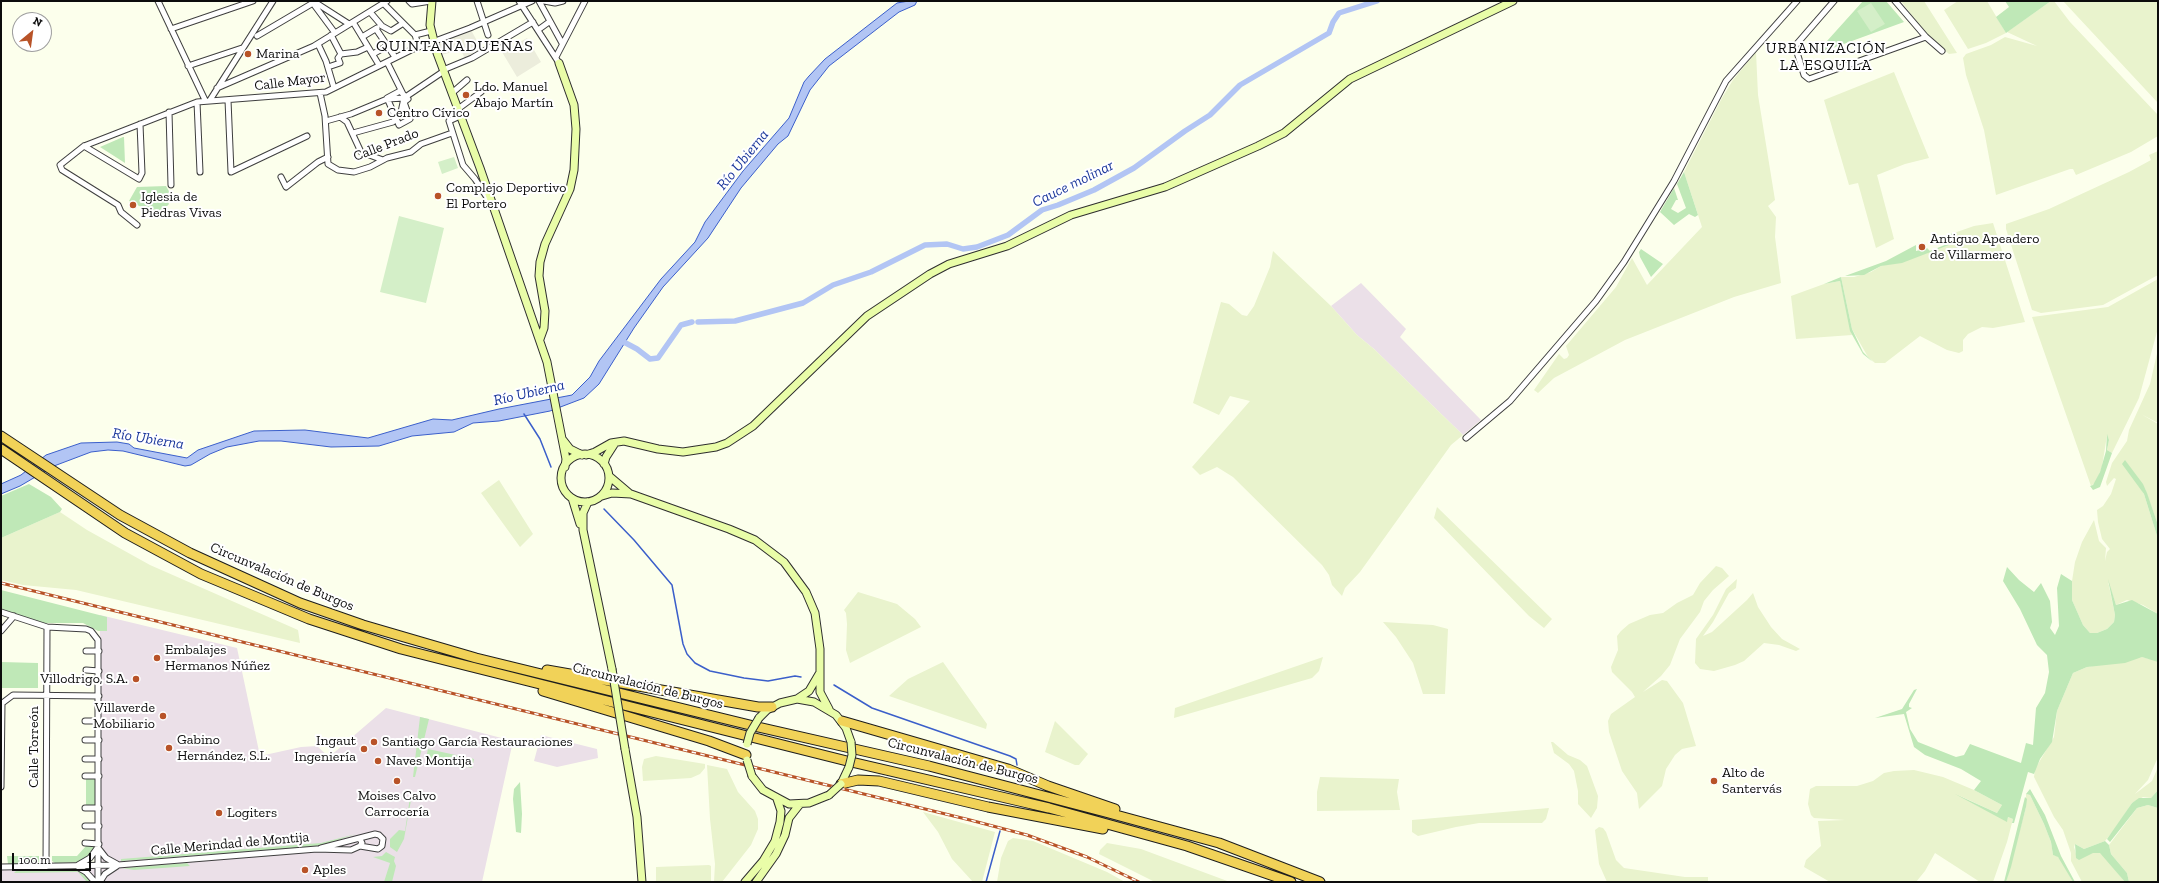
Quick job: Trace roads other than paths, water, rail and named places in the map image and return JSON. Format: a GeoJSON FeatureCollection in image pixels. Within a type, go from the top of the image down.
{"type":"FeatureCollection","features":[{"type":"Feature","properties":{"kind":"highway","name":"Circunvalación de Burgos"},"geometry":{"type":"LineString","coordinates":[[1,436],[88,494],[165,540],[269,590],[364,626],[476,658],[758,727],[928,766],[1218,843],[1320,882]]}},
{"type":"Feature","properties":{"kind":"highway","name":"Circunvalación de Burgos"},"geometry":{"type":"LineString","coordinates":[[1,449],[125,533],[208,577],[309,619],[401,649],[847,761],[1026,802],[1187,846],[1291,882]]}},
{"type":"Feature","properties":{"kind":"highway"},"geometry":{"type":"LineString","coordinates":[[476,658],[758,707],[772,707]]}},
{"type":"Feature","properties":{"kind":"highway"},"geometry":{"type":"LineString","coordinates":[[468,666],[500,679],[709,741],[747,758]]}},
{"type":"Feature","properties":{"kind":"highway"},"geometry":{"type":"LineString","coordinates":[[842,722],[1008,769],[1048,786],[1218,843]]}},
{"type":"Feature","properties":{"kind":"highway"},"geometry":{"type":"LineString","coordinates":[[840,784],[858,780],[879,781],[988,807],[1187,846]]}},
{"type":"Feature","properties":{"kind":"street"},"geometry":{"type":"LineString","coordinates":[[158,1],[188,66],[208,100],[273,1]]}},
{"type":"Feature","properties":{"kind":"street"},"geometry":{"type":"LineString","coordinates":[[171,29],[253,1]]}},
{"type":"Feature","properties":{"kind":"street"},"geometry":{"type":"LineString","coordinates":[[409,1],[412,4],[431,1],[431,31],[433,42],[540,339],[554,391],[566,459],[565,467]]}},
{"type":"Feature","properties":{"kind":"street"},"geometry":{"type":"LineString","coordinates":[[477,1],[488,35]]}},
{"type":"Feature","properties":{"kind":"street"},"geometry":{"type":"LineString","coordinates":[[519,1],[557,60],[574,105],[576,129],[574,170],[570,189],[548,237],[540,262],[539,276],[545,311],[544,328],[540,339]]}},
{"type":"Feature","properties":{"kind":"street","name":"Calle Mayor"},"geometry":{"type":"LineString","coordinates":[[137,225],[121,212],[118,205],[62,170],[60,165],[84,146],[197,102],[320,93],[334,88],[418,47],[532,1]]}},
{"type":"Feature","properties":{"kind":"street"},"geometry":{"type":"LineString","coordinates":[[539,1],[562,43]]}},
{"type":"Feature","properties":{"kind":"street"},"geometry":{"type":"LineString","coordinates":[[547,2],[562,1]]}},
{"type":"Feature","properties":{"kind":"street"},"geometry":{"type":"LineString","coordinates":[[557,60],[562,43],[585,1]]}},
{"type":"Feature","properties":{"kind":"street"},"geometry":{"type":"LineString","coordinates":[[642,882],[637,817],[612,669],[582,530],[572,498],[562,485],[562,473],[573,458],[615,443],[630,442],[658,449],[684,452],[716,447],[727,442],[753,426],[867,316],[936,271],[949,264],[1006,246],[1071,215],[1165,187],[1258,146],[1289,130],[1350,79],[1513,1]]}},
{"type":"Feature","properties":{"kind":"street"},"geometry":{"type":"LineString","coordinates":[[1466,438],[1510,401],[1596,301],[1624,262],[1674,181],[1726,81],[1797,1]]}},
{"type":"Feature","properties":{"kind":"street"},"geometry":{"type":"LineString","coordinates":[[1834,1],[1795,46],[1804,75],[1809,79],[1926,38]]}},
{"type":"Feature","properties":{"kind":"street"},"geometry":{"type":"LineString","coordinates":[[1895,1],[1926,38],[1942,51]]}},
{"type":"Feature","properties":{"kind":"street"},"geometry":{"type":"LineString","coordinates":[[313,2],[351,23],[362,37],[379,65]]}},
{"type":"Feature","properties":{"kind":"street"},"geometry":{"type":"LineString","coordinates":[[257,36],[313,2]]}},
{"type":"Feature","properties":{"kind":"street"},"geometry":{"type":"LineString","coordinates":[[313,2],[333,34],[341,54],[338,58],[340,63],[328,67]]}},
{"type":"Feature","properties":{"kind":"street"},"geometry":{"type":"LineString","coordinates":[[217,88],[257,72],[318,44],[382,3],[415,35],[418,47]]}},
{"type":"Feature","properties":{"kind":"street"},"geometry":{"type":"LineString","coordinates":[[370,12],[382,26],[391,31],[402,24]]}},
{"type":"Feature","properties":{"kind":"street"},"geometry":{"type":"LineString","coordinates":[[259,22],[269,28]]}},
{"type":"Feature","properties":{"kind":"street"},"geometry":{"type":"LineString","coordinates":[[326,121],[387,99],[404,96],[443,70],[472,58],[533,22]]}},
{"type":"Feature","properties":{"kind":"street"},"geometry":{"type":"LineString","coordinates":[[538,30],[549,22]]}},
{"type":"Feature","properties":{"kind":"street"},"geometry":{"type":"LineString","coordinates":[[362,37],[382,26]]}},
{"type":"Feature","properties":{"kind":"street"},"geometry":{"type":"LineString","coordinates":[[376,29],[395,57]]}},
{"type":"Feature","properties":{"kind":"street"},"geometry":{"type":"LineString","coordinates":[[415,35],[431,31]]}},
{"type":"Feature","properties":{"kind":"street"},"geometry":{"type":"LineString","coordinates":[[318,44],[328,67],[334,88]]}},
{"type":"Feature","properties":{"kind":"street"},"geometry":{"type":"LineString","coordinates":[[372,54],[387,46]]}},
{"type":"Feature","properties":{"kind":"street"},"geometry":{"type":"LineString","coordinates":[[341,54],[357,52],[368,47]]}},
{"type":"Feature","properties":{"kind":"street"},"geometry":{"type":"LineString","coordinates":[[188,66],[242,48]]}},
{"type":"Feature","properties":{"kind":"street"},"geometry":{"type":"LineString","coordinates":[[387,62],[404,96],[408,99],[404,102],[409,120]]}},
{"type":"Feature","properties":{"kind":"street"},"geometry":{"type":"LineString","coordinates":[[452,93],[467,80]]}},
{"type":"Feature","properties":{"kind":"street"},"geometry":{"type":"LineString","coordinates":[[481,92],[449,121],[463,165],[475,178],[493,208]]}},
{"type":"Feature","properties":{"kind":"street"},"geometry":{"type":"LineString","coordinates":[[280,177],[286,187],[318,162],[328,157],[326,121],[320,93]]}},
{"type":"Feature","properties":{"kind":"street"},"geometry":{"type":"LineString","coordinates":[[353,133],[389,124],[397,119],[401,112],[404,96]]}},
{"type":"Feature","properties":{"kind":"street"},"geometry":{"type":"LineString","coordinates":[[387,99],[399,125],[409,120]]}},
{"type":"Feature","properties":{"kind":"street"},"geometry":{"type":"LineString","coordinates":[[228,100],[231,172],[307,136]]}},
{"type":"Feature","properties":{"kind":"street"},"geometry":{"type":"LineString","coordinates":[[197,102],[200,172]]}},
{"type":"Feature","properties":{"kind":"street"},"geometry":{"type":"LineString","coordinates":[[169,112],[171,185]]}},
{"type":"Feature","properties":{"kind":"street"},"geometry":{"type":"LineString","coordinates":[[401,112],[409,120]]}},
{"type":"Feature","properties":{"kind":"street"},"geometry":{"type":"LineString","coordinates":[[340,117],[347,122],[363,153],[383,160]]}},
{"type":"Feature","properties":{"kind":"street"},"geometry":{"type":"LineString","coordinates":[[84,146],[139,179],[142,173],[140,124]]}},
{"type":"Feature","properties":{"kind":"street","name":"Calle Prado"},"geometry":{"type":"LineString","coordinates":[[328,157],[329,166],[338,170],[354,172],[370,167],[383,160],[411,152],[421,144],[452,133]]}},
{"type":"Feature","properties":{"kind":"street"},"geometry":{"type":"LineString","coordinates":[[563,440],[570,449],[599,459],[604,464],[609,476],[631,494]]}},
{"type":"Feature","properties":{"kind":"street"},"geometry":{"type":"LineString","coordinates":[[604,464],[606,457],[615,443]]}},
{"type":"Feature","properties":{"kind":"street"},"geometry":{"type":"LineString","coordinates":[[602,496],[606,490],[609,476]]}},
{"type":"Feature","properties":{"kind":"street"},"geometry":{"type":"LineString","coordinates":[[572,498],[588,502],[612,493],[631,494],[729,529],[755,540],[784,562],[806,592],[815,613],[819,630],[821,671],[820,692],[829,709],[842,722],[851,742],[852,755],[849,767],[840,784],[829,795],[818,801],[789,804],[777,799],[763,790],[752,776],[747,758],[747,744],[750,733],[759,718],[772,707],[797,699],[809,691],[821,671]]}},
{"type":"Feature","properties":{"kind":"street"},"geometry":{"type":"LineString","coordinates":[[582,530],[583,513],[588,502]]}},
{"type":"Feature","properties":{"kind":"street"},"geometry":{"type":"LineString","coordinates":[[1,612],[47,627],[82,628],[91,631],[95,635],[99,651],[98,882]]}},
{"type":"Feature","properties":{"kind":"street"},"geometry":{"type":"LineString","coordinates":[[1,632],[14,616]]}},
{"type":"Feature","properties":{"kind":"street","name":"Calle Torreón"},"geometry":{"type":"LineString","coordinates":[[46,867],[47,627]]}},
{"type":"Feature","properties":{"kind":"street"},"geometry":{"type":"LineString","coordinates":[[86,651],[99,651]]}},
{"type":"Feature","properties":{"kind":"street"},"geometry":{"type":"LineString","coordinates":[[86,670],[99,670]]}},
{"type":"Feature","properties":{"kind":"street"},"geometry":{"type":"LineString","coordinates":[[1,787],[1,703],[12,695],[99,696]]}},
{"type":"Feature","properties":{"kind":"street"},"geometry":{"type":"LineString","coordinates":[[797,699],[814,702],[829,709]]}},
{"type":"Feature","properties":{"kind":"street"},"geometry":{"type":"LineString","coordinates":[[85,721],[99,721]]}},
{"type":"Feature","properties":{"kind":"street"},"geometry":{"type":"LineString","coordinates":[[85,740],[99,740]]}},
{"type":"Feature","properties":{"kind":"street"},"geometry":{"type":"LineString","coordinates":[[85,759],[99,759]]}},
{"type":"Feature","properties":{"kind":"street"},"geometry":{"type":"LineString","coordinates":[[85,776],[99,776]]}},
{"type":"Feature","properties":{"kind":"street"},"geometry":{"type":"LineString","coordinates":[[745,882],[763,861],[774,841],[780,822],[781,811],[777,799]]}},
{"type":"Feature","properties":{"kind":"street"},"geometry":{"type":"LineString","coordinates":[[756,882],[776,854],[785,835],[790,818],[800,804]]}},
{"type":"Feature","properties":{"kind":"street"},"geometry":{"type":"LineString","coordinates":[[85,808],[99,808]]}},
{"type":"Feature","properties":{"kind":"street"},"geometry":{"type":"LineString","coordinates":[[85,826],[99,826]]}},
{"type":"Feature","properties":{"kind":"street","name":"Calle Merindad de Montija"},"geometry":{"type":"LineString","coordinates":[[1,868],[118,865],[320,849],[351,850],[360,846],[375,850],[382,846],[384,842],[381,836],[375,834],[360,839],[352,839],[320,849]]}},
{"type":"Feature","properties":{"kind":"street"},"geometry":{"type":"LineString","coordinates":[[360,839],[362,843],[360,846]]}},
{"type":"Feature","properties":{"kind":"street"},"geometry":{"type":"LineString","coordinates":[[85,843],[99,845]]}},
{"type":"Feature","properties":{"kind":"street"},"geometry":{"type":"LineString","coordinates":[[98,882],[110,870],[118,865],[106,858],[99,845]]}},
{"type":"Feature","properties":{"kind":"street"},"geometry":{"type":"LineString","coordinates":[[98,882],[76,866],[90,858],[99,845]]}},
{"type":"Feature","properties":{"kind":"water"},"geometry":{"type":"Polygon","coordinates":[[[917,1],[915,5],[899,12],[829,66],[810,90],[788,136],[778,144],[741,188],[708,238],[663,287],[634,328],[599,384],[584,398],[550,411],[499,421],[473,423],[454,432],[412,436],[379,446],[331,447],[281,441],[259,441],[227,447],[210,454],[191,465],[185,466],[123,451],[108,450],[91,452],[54,466],[20,486],[1,494],[1,484],[21,475],[46,455],[81,443],[117,442],[129,444],[134,448],[187,458],[198,450],[254,431],[305,430],[368,438],[433,419],[452,420],[572,395],[590,377],[599,361],[661,279],[695,242],[705,222],[743,171],[789,118],[804,82],[809,76],[825,59],[897,3],[917,1]]]}},
{"type":"Feature","properties":{"kind":"waterway","name":"Cauce molinar"},"geometry":{"type":"LineString","coordinates":[[698,322],[735,321],[803,303],[833,285],[871,272],[925,245],[947,244],[963,249],[977,247],[1008,235],[1042,210],[1094,190],[1134,168],[1210,115],[1240,85],[1329,33],[1333,22],[1339,13],[1377,1]]}},
{"type":"Feature","properties":{"kind":"waterway","name":"Cauce molinar"},"geometry":{"type":"LineString","coordinates":[[622,341],[637,349],[650,359],[658,358],[681,325],[692,322]]}},
{"type":"Feature","properties":{"kind":"waterway"},"geometry":{"type":"LineString","coordinates":[[524,414],[540,439],[551,467]]}},
{"type":"Feature","properties":{"kind":"waterway"},"geometry":{"type":"LineString","coordinates":[[604,509],[634,540],[672,585],[683,644],[687,654],[695,663],[710,671],[744,678],[768,681],[795,676],[801,677]]}},
{"type":"Feature","properties":{"kind":"waterway"},"geometry":{"type":"LineString","coordinates":[[834,685],[872,708],[1010,756],[1016,759],[1017,765]]}},
{"type":"Feature","properties":{"kind":"waterway"},"geometry":{"type":"LineString","coordinates":[[986,882],[1000,831]]}},
{"type":"Feature","properties":{"kind":"railway"},"geometry":{"type":"LineString","coordinates":[[1,583],[970,820],[1027,835],[1087,857],[1139,882]]}},
{"type":"Feature","properties":{"kind":"place","name":"Marina"},"geometry":{"type":"Point","coordinates":[248,54]}},
{"type":"Feature","properties":{"kind":"place","name":"Ldo. Manuel Abajo Martín"},"geometry":{"type":"Point","coordinates":[466,95]}},
{"type":"Feature","properties":{"kind":"place","name":"Centro Cívico"},"geometry":{"type":"Point","coordinates":[379,113]}},
{"type":"Feature","properties":{"kind":"place","name":"Complejo Deportivo El Portero"},"geometry":{"type":"Point","coordinates":[438,196]}},
{"type":"Feature","properties":{"kind":"place","name":"Iglesia de Piedras Vivas"},"geometry":{"type":"Point","coordinates":[133,205]}},
{"type":"Feature","properties":{"kind":"place","name":"Antiguo Apeadero de Villarmero"},"geometry":{"type":"Point","coordinates":[1922,247]}},
{"type":"Feature","properties":{"kind":"place","name":"Embalajes Hermanos Núñez"},"geometry":{"type":"Point","coordinates":[157,658]}},
{"type":"Feature","properties":{"kind":"place","name":"Villodrigo, S.A."},"geometry":{"type":"Point","coordinates":[136,679]}},
{"type":"Feature","properties":{"kind":"place","name":"Villaverde Mobiliario"},"geometry":{"type":"Point","coordinates":[163,716]}},
{"type":"Feature","properties":{"kind":"place","name":"Santiago García Restauraciones"},"geometry":{"type":"Point","coordinates":[374,742]}},
{"type":"Feature","properties":{"kind":"place","name":"Gabino Hernández, S.L."},"geometry":{"type":"Point","coordinates":[169,748]}},
{"type":"Feature","properties":{"kind":"place","name":"Ingaut Ingeniería"},"geometry":{"type":"Point","coordinates":[364,749]}},
{"type":"Feature","properties":{"kind":"place","name":"Naves Montija"},"geometry":{"type":"Point","coordinates":[378,761]}},
{"type":"Feature","properties":{"kind":"place","name":"Moises Calvo Carrocería"},"geometry":{"type":"Point","coordinates":[397,781]}},
{"type":"Feature","properties":{"kind":"place","name":"Alto de Santervás"},"geometry":{"type":"Point","coordinates":[1714,781]}},
{"type":"Feature","properties":{"kind":"place","name":"Logiters"},"geometry":{"type":"Point","coordinates":[219,813]}},
{"type":"Feature","properties":{"kind":"place","name":"Aples"},"geometry":{"type":"Point","coordinates":[305,870]}},
{"type":"Feature","properties":{"kind":"district","name":"QUINTANADUEÑAS"},"geometry":{"type":"Point","coordinates":[455,46]}},
{"type":"Feature","properties":{"kind":"district","name":"URBANIZACIÓN LA ESQUILA"},"geometry":{"type":"Point","coordinates":[1826,58]}},
{"type":"Feature","properties":{"kind":"water label","name":"Río Ubierna"},"geometry":{"type":"Point","coordinates":[743,160]}},
{"type":"Feature","properties":{"kind":"water label","name":"Río Ubierna"},"geometry":{"type":"Point","coordinates":[529,393]}},
{"type":"Feature","properties":{"kind":"water label","name":"Río Ubierna"},"geometry":{"type":"Point","coordinates":[148,439]}}]}
